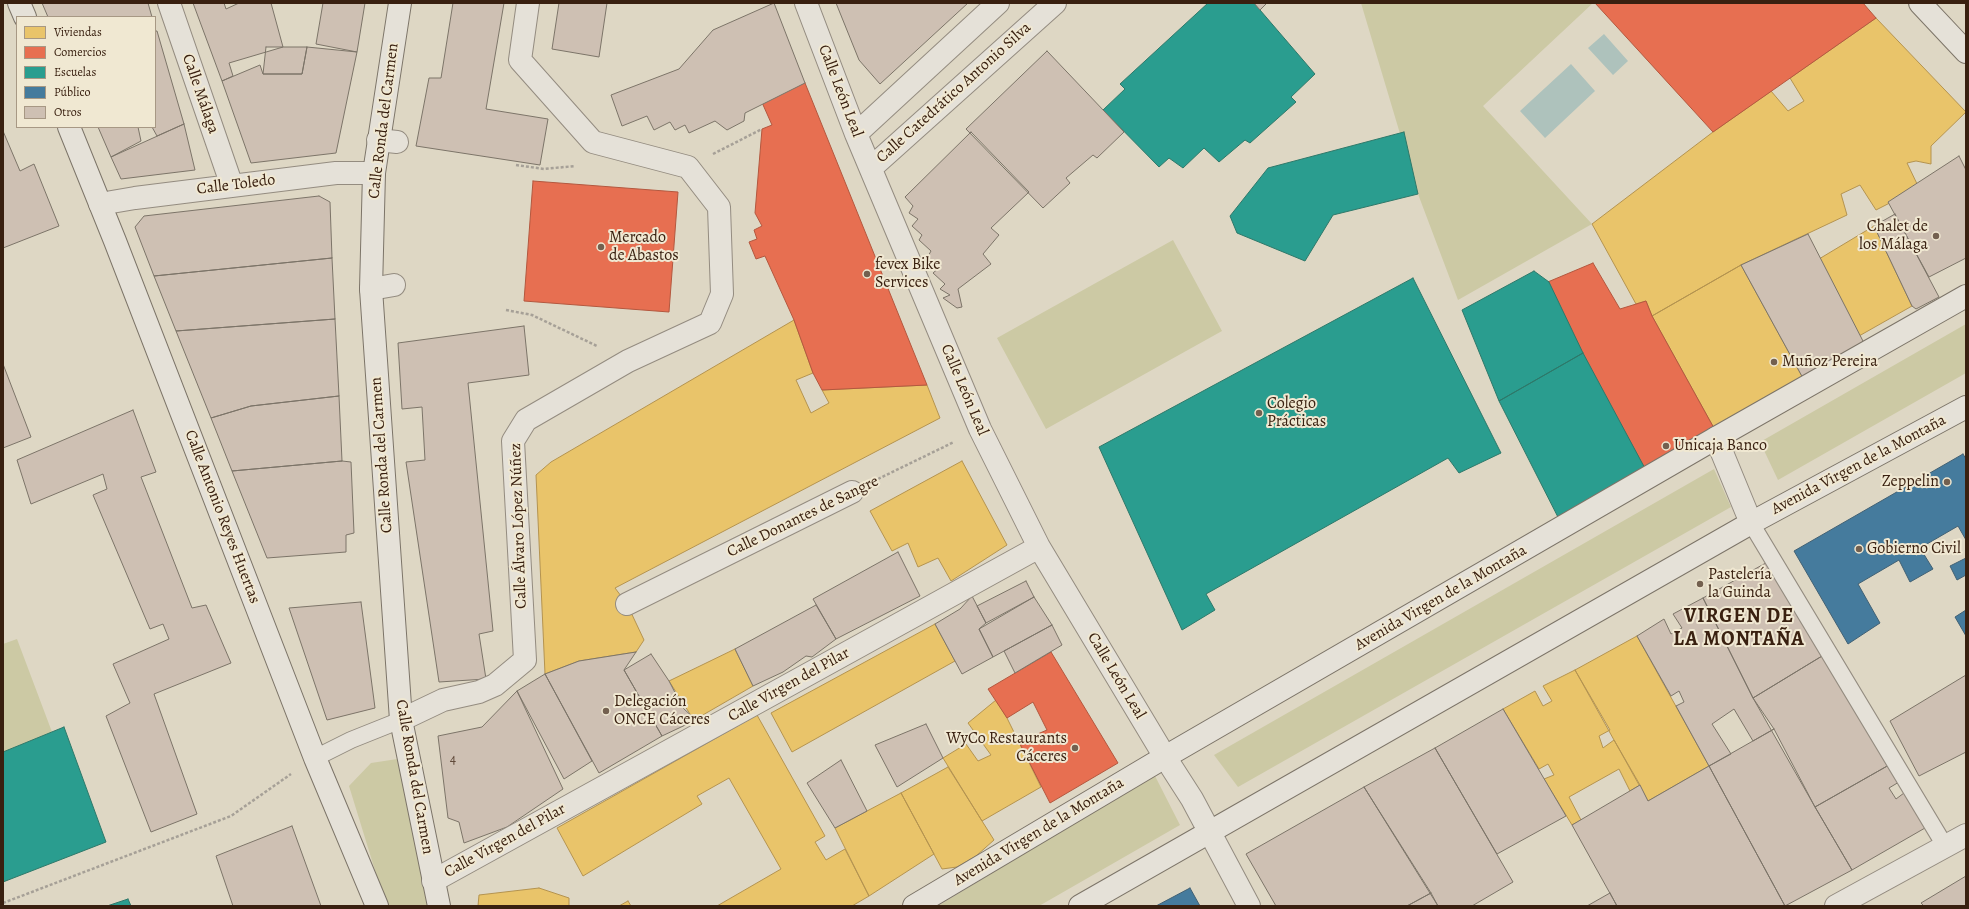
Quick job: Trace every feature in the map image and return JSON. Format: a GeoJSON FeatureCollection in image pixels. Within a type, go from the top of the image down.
{"type":"FeatureCollection","features":[{"type":"Feature","properties":{"kind":"street"},"geometry":{"type":"LineString","coordinates":[[19,3],[25,16]]}},
{"type":"Feature","properties":{"kind":"street","name":"Calle Málaga"},"geometry":{"type":"LineString","coordinates":[[169,3],[232,186]]}},
{"type":"Feature","properties":{"kind":"street","name":"Calle Ronda del Carmen"},"geometry":{"type":"LineString","coordinates":[[400,3],[388,141],[374,173],[371,289],[401,720],[439,906]]}},
{"type":"Feature","properties":{"kind":"street"},"geometry":{"type":"LineString","coordinates":[[528,3],[520,60],[593,142],[688,167]]}},
{"type":"Feature","properties":{"kind":"street","name":"Calle León Leal"},"geometry":{"type":"LineString","coordinates":[[806,3],[856,134],[980,429],[1039,547],[1165,757]]}},
{"type":"Feature","properties":{"kind":"street"},"geometry":{"type":"LineString","coordinates":[[856,134],[998,3]]}},
{"type":"Feature","properties":{"kind":"street","name":"Calle Catedrático Antonio Silva"},"geometry":{"type":"LineString","coordinates":[[871,168],[1055,3]]}},
{"type":"Feature","properties":{"kind":"street"},"geometry":{"type":"LineString","coordinates":[[1920,3],[1966,52]]}},
{"type":"Feature","properties":{"kind":"street","name":"Calle Antonio Reyes Huertas"},"geometry":{"type":"LineString","coordinates":[[69,128],[115,241],[315,758],[377,906]]}},
{"type":"Feature","properties":{"kind":"street","name":"Calle Álvaro López Núñez"},"geometry":{"type":"LineString","coordinates":[[401,720],[443,700],[479,692],[495,685],[525,660],[513,441],[526,420],[628,361],[710,323],[722,294],[719,207],[688,167]]}},
{"type":"Feature","properties":{"kind":"street","name":"Calle Toledo"},"geometry":{"type":"LineString","coordinates":[[100,204],[135,198],[336,173],[374,173]]}},
{"type":"Feature","properties":{"kind":"street"},"geometry":{"type":"LineString","coordinates":[[371,289],[394,285]]}},
{"type":"Feature","properties":{"kind":"street","name":"Avenida Virgen de la Montaña"},"geometry":{"type":"LineString","coordinates":[[914,906],[1165,757],[1716,438],[1966,296]]}},
{"type":"Feature","properties":{"kind":"street","name":"Avenida Virgen de la Montaña"},"geometry":{"type":"LineString","coordinates":[[1080,906],[1751,523],[1966,407]]}},
{"type":"Feature","properties":{"kind":"street","name":"Avenida Virgen de la Montaña"},"geometry":{"type":"LineString","coordinates":[[1716,438],[1751,523]]}},
{"type":"Feature","properties":{"kind":"street","name":"Calle Donantes de Sangre"},"geometry":{"type":"LineString","coordinates":[[626,604],[852,492]]}},
{"type":"Feature","properties":{"kind":"street","name":"Calle Virgen del Pilar"},"geometry":{"type":"LineString","coordinates":[[433,881],[1039,547]]}},
{"type":"Feature","properties":{"kind":"street"},"geometry":{"type":"LineString","coordinates":[[1165,757],[1192,799],[1249,906]]}},
{"type":"Feature","properties":{"kind":"street"},"geometry":{"type":"LineString","coordinates":[[1836,906],[1966,835]]}},
{"type":"Feature","properties":{"kind":"lane"},"geometry":{"type":"LineString","coordinates":[[1751,523],[1945,846]]}},
{"type":"Feature","properties":{"kind":"lane"},"geometry":{"type":"LineString","coordinates":[[315,758],[351,740],[401,720]]}},
{"type":"Feature","properties":{"kind":"path"},"geometry":{"type":"LineString","coordinates":[[688,167],[762,129]]}},
{"type":"Feature","properties":{"kind":"path"},"geometry":{"type":"LineString","coordinates":[[506,310],[532,315],[628,361]]}},
{"type":"Feature","properties":{"kind":"path","name":"Calle Donantes de Sangre"},"geometry":{"type":"LineString","coordinates":[[852,492],[980,429]]}},
{"type":"Feature","properties":{"kind":"path"},"geometry":{"type":"LineString","coordinates":[[3,903],[231,816],[315,758]]}},
{"type":"Feature","properties":{"kind":"shaded area"},"geometry":{"type":"Polygon","coordinates":[[[1361,3],[1593,3],[1483,106],[1592,224],[1458,300],[1418,194],[1361,3]]]}},
{"type":"Feature","properties":{"kind":"shaded area"},"geometry":{"type":"Polygon","coordinates":[[[1173,240],[1222,331],[1046,429],[997,338],[1173,240]]]}},
{"type":"Feature","properties":{"kind":"shaded area"},"geometry":{"type":"Polygon","coordinates":[[[1966,324],[1966,373],[1778,480],[1760,442],[1966,324]]]}},
{"type":"Feature","properties":{"kind":"shaded area"},"geometry":{"type":"Polygon","coordinates":[[[1714,469],[1731,507],[1238,787],[1214,755],[1714,469]]]}},
{"type":"Feature","properties":{"kind":"shaded area"},"geometry":{"type":"Polygon","coordinates":[[[17,639],[52,732],[3,752],[3,644],[17,639]]]}},
{"type":"Feature","properties":{"kind":"shaded area"},"geometry":{"type":"Polygon","coordinates":[[[404,758],[431,906],[386,906],[349,786],[371,763],[404,758]]]}},
{"type":"Feature","properties":{"kind":"shaded area"},"geometry":{"type":"Polygon","coordinates":[[[1154,774],[1180,825],[1039,906],[938,906],[1154,774]]]}},
{"type":"Feature","properties":{"kind":"water"},"geometry":{"type":"Polygon","coordinates":[[[1604,34],[1628,61],[1613,75],[1588,48],[1604,34]]]}},
{"type":"Feature","properties":{"kind":"water"},"geometry":{"type":"Polygon","coordinates":[[[1571,64],[1595,91],[1545,138],[1520,111],[1571,64]]]}},
{"type":"Feature","properties":{"kind":"building: Viviendas"},"geometry":{"type":"Polygon","coordinates":[[[1876,18],[1966,112],[1931,146],[1931,164],[1916,161],[1907,163],[1919,188],[1876,210],[1860,185],[1841,194],[1847,215],[1741,265],[1652,316],[1646,301],[1636,304],[1592,224],[1713,132],[1771,91],[1788,111],[1804,101],[1790,78],[1876,18]]]}},
{"type":"Feature","properties":{"kind":"building: Viviendas"},"geometry":{"type":"Polygon","coordinates":[[[1874,226],[1912,306],[1859,336],[1819,259],[1874,226]]]}},
{"type":"Feature","properties":{"kind":"building: Viviendas"},"geometry":{"type":"Polygon","coordinates":[[[1741,265],[1804,380],[1715,430],[1652,316],[1741,265]]]}},
{"type":"Feature","properties":{"kind":"building: Viviendas"},"geometry":{"type":"Polygon","coordinates":[[[794,320],[813,373],[796,380],[811,413],[829,403],[822,390],[927,385],[940,418],[615,588],[627,604],[644,640],[636,652],[579,661],[545,674],[536,475],[551,462],[794,320]]]}},
{"type":"Feature","properties":{"kind":"building: Viviendas"},"geometry":{"type":"Polygon","coordinates":[[[962,461],[1007,545],[951,581],[938,558],[918,567],[908,543],[892,551],[870,511],[962,461]]]}},
{"type":"Feature","properties":{"kind":"building: Viviendas"},"geometry":{"type":"Polygon","coordinates":[[[935,624],[955,661],[792,752],[771,713],[935,624]]]}},
{"type":"Feature","properties":{"kind":"building: Viviendas"},"geometry":{"type":"Polygon","coordinates":[[[1637,636],[1709,766],[1648,801],[1575,670],[1637,636]]]}},
{"type":"Feature","properties":{"kind":"building: Viviendas"},"geometry":{"type":"Polygon","coordinates":[[[735,649],[753,686],[689,723],[690,714],[669,681],[735,649]]]}},
{"type":"Feature","properties":{"kind":"building: Viviendas"},"geometry":{"type":"Polygon","coordinates":[[[1575,670],[1610,730],[1599,736],[1603,748],[1614,740],[1640,785],[1630,791],[1619,769],[1569,797],[1581,820],[1572,825],[1544,779],[1554,775],[1548,764],[1539,769],[1503,709],[1535,691],[1543,706],[1552,701],[1543,686],[1575,670]]]}},
{"type":"Feature","properties":{"kind":"building: Viviendas"},"geometry":{"type":"Polygon","coordinates":[[[996,700],[1007,718],[1041,787],[982,821],[943,758],[966,744],[978,761],[991,755],[968,723],[996,700]]]}},
{"type":"Feature","properties":{"kind":"building: Viviendas"},"geometry":{"type":"Polygon","coordinates":[[[757,715],[825,836],[815,842],[826,860],[845,849],[869,896],[852,906],[717,906],[781,869],[729,778],[697,796],[702,804],[583,876],[557,828],[757,715]]]}},
{"type":"Feature","properties":{"kind":"building: Viviendas"},"geometry":{"type":"Polygon","coordinates":[[[948,767],[994,840],[976,856],[957,867],[942,869],[901,793],[948,767]]]}},
{"type":"Feature","properties":{"kind":"building: Viviendas"},"geometry":{"type":"Polygon","coordinates":[[[901,793],[934,854],[869,896],[835,828],[901,793]]]}},
{"type":"Feature","properties":{"kind":"building: Viviendas"},"geometry":{"type":"Polygon","coordinates":[[[539,888],[569,898],[569,906],[478,906],[479,895],[539,888]]]}},
{"type":"Feature","properties":{"kind":"building: Viviendas"},"geometry":{"type":"Polygon","coordinates":[[[628,901],[631,906],[619,906],[628,901]]]}},
{"type":"Feature","properties":{"kind":"building: Comercios"},"geometry":{"type":"Polygon","coordinates":[[[1595,3],[1863,3],[1876,18],[1713,132],[1595,3]]]}},
{"type":"Feature","properties":{"kind":"building: Comercios"},"geometry":{"type":"Polygon","coordinates":[[[805,83],[927,385],[822,390],[813,373],[794,320],[765,256],[756,259],[749,242],[757,239],[754,230],[762,226],[755,213],[762,129],[772,125],[760,98],[805,83]]]}},
{"type":"Feature","properties":{"kind":"building: Comercios","name":"Mercado de Abastos"},"geometry":{"type":"Polygon","coordinates":[[[533,181],[678,192],[669,312],[524,301],[533,181]]]}},
{"type":"Feature","properties":{"kind":"building: Comercios"},"geometry":{"type":"Polygon","coordinates":[[[1593,263],[1620,309],[1646,301],[1652,316],[1715,430],[1648,474],[1543,284],[1593,263]]]}},
{"type":"Feature","properties":{"kind":"building: Comercios"},"geometry":{"type":"Polygon","coordinates":[[[1051,652],[1118,763],[1050,803],[1019,742],[1047,730],[1033,702],[1007,718],[988,689],[1051,652]]]}},
{"type":"Feature","properties":{"kind":"building: Escuelas"},"geometry":{"type":"Polygon","coordinates":[[[1208,3],[1254,3],[1315,74],[1291,97],[1296,102],[1250,143],[1245,140],[1219,162],[1204,148],[1183,168],[1169,158],[1159,167],[1103,110],[1125,89],[1120,84],[1208,3]]]}},
{"type":"Feature","properties":{"kind":"building: Escuelas"},"geometry":{"type":"Polygon","coordinates":[[[1404,132],[1418,194],[1333,215],[1305,261],[1237,233],[1230,216],[1268,168],[1404,132]]]}},
{"type":"Feature","properties":{"kind":"building: Escuelas"},"geometry":{"type":"Polygon","coordinates":[[[1534,271],[1549,282],[1583,353],[1499,401],[1462,310],[1534,271]]]}},
{"type":"Feature","properties":{"kind":"building: Escuelas"},"geometry":{"type":"Polygon","coordinates":[[[1413,278],[1501,453],[1459,473],[1448,458],[1206,594],[1215,610],[1182,630],[1099,447],[1413,278]]]}},
{"type":"Feature","properties":{"kind":"building: Escuelas"},"geometry":{"type":"Polygon","coordinates":[[[1583,353],[1648,474],[1563,527],[1499,401],[1583,353]]]}},
{"type":"Feature","properties":{"kind":"building: Escuelas"},"geometry":{"type":"Polygon","coordinates":[[[64,727],[106,842],[3,882],[3,752],[64,727]]]}},
{"type":"Feature","properties":{"kind":"building: Escuelas"},"geometry":{"type":"Polygon","coordinates":[[[128,899],[131,906],[107,906],[128,899]]]}},
{"type":"Feature","properties":{"kind":"building: Público","name":"Gobierno Civil"},"geometry":{"type":"Polygon","coordinates":[[[1963,454],[1966,459],[1966,540],[1958,526],[1920,548],[1933,569],[1910,582],[1899,560],[1858,584],[1880,623],[1848,644],[1794,551],[1963,454]]]}},
{"type":"Feature","properties":{"kind":"building: Público","name":"Gobierno Civil"},"geometry":{"type":"Polygon","coordinates":[[[1966,558],[1966,575],[1957,580],[1950,566],[1966,558]]]}},
{"type":"Feature","properties":{"kind":"building: Público"},"geometry":{"type":"Polygon","coordinates":[[[1966,610],[1966,636],[1955,617],[1966,610]]]}},
{"type":"Feature","properties":{"kind":"building: Público"},"geometry":{"type":"Polygon","coordinates":[[[1190,888],[1200,906],[1156,906],[1190,888]]]}},
{"type":"Feature","properties":{"kind":"building: Otros"},"geometry":{"type":"Polygon","coordinates":[[[42,3],[148,3],[152,16],[48,16],[42,3]]]}},
{"type":"Feature","properties":{"kind":"building: Otros"},"geometry":{"type":"Polygon","coordinates":[[[193,3],[224,3],[226,9],[239,3],[271,3],[283,47],[229,63],[233,76],[222,81],[193,3]]]}},
{"type":"Feature","properties":{"kind":"building: Otros"},"geometry":{"type":"Polygon","coordinates":[[[323,3],[365,3],[357,52],[316,44],[323,3]]]}},
{"type":"Feature","properties":{"kind":"building: Otros"},"geometry":{"type":"Polygon","coordinates":[[[453,3],[504,3],[486,109],[548,119],[540,165],[416,146],[429,78],[441,78],[453,3]]]}},
{"type":"Feature","properties":{"kind":"building: Otros"},"geometry":{"type":"Polygon","coordinates":[[[559,3],[607,3],[599,57],[552,49],[559,3]]]}},
{"type":"Feature","properties":{"kind":"building: Otros"},"geometry":{"type":"Polygon","coordinates":[[[774,3],[805,83],[745,113],[744,121],[727,130],[715,121],[689,133],[685,125],[675,130],[670,122],[654,130],[647,116],[622,126],[611,95],[679,69],[713,30],[774,3]]]}},
{"type":"Feature","properties":{"kind":"building: Otros"},"geometry":{"type":"Polygon","coordinates":[[[836,3],[968,3],[880,84],[859,60],[836,3]]]}},
{"type":"Feature","properties":{"kind":"building: Otros"},"geometry":{"type":"Polygon","coordinates":[[[1254,3],[1267,3],[1260,10],[1254,3]]]}},
{"type":"Feature","properties":{"kind":"building: Otros"},"geometry":{"type":"Polygon","coordinates":[[[156,31],[184,124],[157,136],[153,128],[156,128],[156,31]]]}},
{"type":"Feature","properties":{"kind":"building: Otros"},"geometry":{"type":"Polygon","coordinates":[[[266,47],[307,47],[302,74],[263,74],[266,47]]]}},
{"type":"Feature","properties":{"kind":"building: Otros"},"geometry":{"type":"Polygon","coordinates":[[[307,47],[357,52],[336,153],[251,163],[222,81],[260,65],[263,74],[302,74],[307,47]]]}},
{"type":"Feature","properties":{"kind":"building: Otros"},"geometry":{"type":"Polygon","coordinates":[[[1047,51],[1124,132],[1097,158],[1093,155],[1066,178],[1070,183],[1043,208],[966,129],[1047,51]]]}},
{"type":"Feature","properties":{"kind":"building: Otros"},"geometry":{"type":"Polygon","coordinates":[[[184,124],[195,170],[121,179],[111,157],[184,124]]]}},
{"type":"Feature","properties":{"kind":"building: Otros"},"geometry":{"type":"Polygon","coordinates":[[[98,128],[138,128],[141,141],[111,157],[98,128]]]}},
{"type":"Feature","properties":{"kind":"building: Otros"},"geometry":{"type":"Polygon","coordinates":[[[3,131],[20,171],[34,164],[59,226],[3,248],[3,131]]]}},
{"type":"Feature","properties":{"kind":"building: Otros"},"geometry":{"type":"Polygon","coordinates":[[[971,132],[1029,192],[991,228],[999,235],[983,254],[991,264],[958,289],[962,307],[957,308],[943,298],[950,295],[940,289],[945,284],[933,273],[939,268],[927,258],[931,251],[919,240],[922,235],[912,226],[918,219],[909,213],[913,206],[905,197],[971,132]]]}},
{"type":"Feature","properties":{"kind":"building: Otros","name":"Chalet de los Málaga"},"geometry":{"type":"Polygon","coordinates":[[[1959,156],[1966,170],[1966,258],[1929,277],[1888,202],[1959,156]]]}},
{"type":"Feature","properties":{"kind":"building: Otros"},"geometry":{"type":"Polygon","coordinates":[[[319,196],[330,202],[332,258],[154,276],[135,227],[144,216],[319,196]]]}},
{"type":"Feature","properties":{"kind":"building: Otros"},"geometry":{"type":"Polygon","coordinates":[[[1895,214],[1939,297],[1916,309],[1912,306],[1874,226],[1895,214]]]}},
{"type":"Feature","properties":{"kind":"building: Otros"},"geometry":{"type":"Polygon","coordinates":[[[1808,234],[1864,343],[1804,380],[1741,265],[1808,234]]]}},
{"type":"Feature","properties":{"kind":"building: Otros"},"geometry":{"type":"Polygon","coordinates":[[[332,258],[335,319],[176,331],[154,276],[332,258]]]}},
{"type":"Feature","properties":{"kind":"building: Otros"},"geometry":{"type":"Polygon","coordinates":[[[335,319],[339,396],[251,406],[211,418],[176,331],[335,319]]]}},
{"type":"Feature","properties":{"kind":"building: Otros"},"geometry":{"type":"Polygon","coordinates":[[[524,326],[529,375],[468,383],[493,631],[479,634],[486,679],[439,682],[406,462],[425,460],[422,407],[402,409],[398,343],[524,326]]]}},
{"type":"Feature","properties":{"kind":"building: Otros"},"geometry":{"type":"Polygon","coordinates":[[[3,364],[31,437],[3,448],[3,364]]]}},
{"type":"Feature","properties":{"kind":"building: Otros"},"geometry":{"type":"Polygon","coordinates":[[[339,396],[342,461],[232,471],[211,418],[251,406],[339,396]]]}},
{"type":"Feature","properties":{"kind":"building: Otros"},"geometry":{"type":"Polygon","coordinates":[[[133,410],[156,472],[141,477],[192,608],[206,605],[231,663],[154,694],[197,814],[151,832],[106,716],[130,703],[113,664],[169,639],[163,624],[150,629],[93,495],[107,489],[103,474],[31,504],[17,460],[133,410]]]}},
{"type":"Feature","properties":{"kind":"building: Otros"},"geometry":{"type":"Polygon","coordinates":[[[342,461],[351,462],[354,533],[346,535],[346,552],[267,558],[232,471],[342,461]]]}},
{"type":"Feature","properties":{"kind":"building: Otros"},"geometry":{"type":"Polygon","coordinates":[[[898,552],[920,596],[836,639],[813,599],[898,552]]]}},
{"type":"Feature","properties":{"kind":"building: Otros"},"geometry":{"type":"Polygon","coordinates":[[[1773,559],[1827,653],[1753,698],[1703,598],[1773,559]]]}},
{"type":"Feature","properties":{"kind":"building: Otros"},"geometry":{"type":"Polygon","coordinates":[[[1026,581],[1034,597],[986,623],[977,606],[1026,581]]]}},
{"type":"Feature","properties":{"kind":"building: Otros"},"geometry":{"type":"Polygon","coordinates":[[[972,596],[986,623],[979,629],[993,657],[962,674],[935,624],[960,609],[972,596]]]}},
{"type":"Feature","properties":{"kind":"building: Otros"},"geometry":{"type":"Polygon","coordinates":[[[1034,597],[1052,625],[993,657],[979,629],[1034,597]]]}},
{"type":"Feature","properties":{"kind":"building: Otros"},"geometry":{"type":"Polygon","coordinates":[[[1703,598],[1753,698],[1774,729],[1753,741],[1734,709],[1712,724],[1731,754],[1709,766],[1676,706],[1684,702],[1679,691],[1671,696],[1637,636],[1664,619],[1671,634],[1682,628],[1673,614],[1703,598]]]}},
{"type":"Feature","properties":{"kind":"building: Otros"},"geometry":{"type":"Polygon","coordinates":[[[361,602],[375,708],[327,720],[289,608],[361,602]]]}},
{"type":"Feature","properties":{"kind":"building: Otros"},"geometry":{"type":"Polygon","coordinates":[[[816,605],[836,639],[812,657],[806,656],[783,672],[753,686],[735,649],[816,605]]]}},
{"type":"Feature","properties":{"kind":"building: Otros"},"geometry":{"type":"Polygon","coordinates":[[[1052,625],[1062,645],[1015,673],[1004,651],[1052,625]]]}},
{"type":"Feature","properties":{"kind":"building: Otros","name":"Delegación ONCE Cáceres"},"geometry":{"type":"Polygon","coordinates":[[[636,652],[624,670],[662,736],[599,773],[545,674],[579,661],[636,652]]]}},
{"type":"Feature","properties":{"kind":"building: Otros"},"geometry":{"type":"Polygon","coordinates":[[[1827,653],[1889,765],[1815,807],[1753,698],[1827,653]]]}},
{"type":"Feature","properties":{"kind":"building: Otros"},"geometry":{"type":"Polygon","coordinates":[[[651,654],[669,681],[683,708],[696,720],[662,736],[624,670],[651,654]]]}},
{"type":"Feature","properties":{"kind":"building: Otros"},"geometry":{"type":"Polygon","coordinates":[[[545,674],[592,761],[564,779],[517,691],[545,674]]]}},
{"type":"Feature","properties":{"kind":"building: Otros"},"geometry":{"type":"Polygon","coordinates":[[[1966,675],[1966,752],[1919,776],[1890,721],[1966,675]]]}},
{"type":"Feature","properties":{"kind":"building: Otros"},"geometry":{"type":"Polygon","coordinates":[[[517,691],[563,789],[507,827],[464,843],[459,822],[448,818],[438,736],[482,727],[517,691]]]}},
{"type":"Feature","properties":{"kind":"building: Otros"},"geometry":{"type":"Polygon","coordinates":[[[1503,709],[1566,816],[1497,854],[1435,748],[1503,709]]]}},
{"type":"Feature","properties":{"kind":"building: Otros"},"geometry":{"type":"Polygon","coordinates":[[[926,724],[943,758],[897,787],[875,745],[926,724]]]}},
{"type":"Feature","properties":{"kind":"building: Otros"},"geometry":{"type":"Polygon","coordinates":[[[1774,729],[1815,807],[1852,870],[1785,906],[1709,766],[1774,729]]]}},
{"type":"Feature","properties":{"kind":"building: Otros"},"geometry":{"type":"Polygon","coordinates":[[[1435,748],[1513,882],[1472,906],[1438,906],[1364,787],[1435,748]]]}},
{"type":"Feature","properties":{"kind":"building: Otros"},"geometry":{"type":"Polygon","coordinates":[[[841,760],[867,811],[835,828],[807,783],[841,760]]]}},
{"type":"Feature","properties":{"kind":"building: Otros"},"geometry":{"type":"Polygon","coordinates":[[[1889,765],[1899,782],[1889,788],[1896,799],[1904,793],[1925,828],[1852,870],[1815,807],[1889,765]]]}},
{"type":"Feature","properties":{"kind":"building: Otros"},"geometry":{"type":"Polygon","coordinates":[[[1709,766],[1785,906],[1617,906],[1572,825],[1640,785],[1648,801],[1709,766]]]}},
{"type":"Feature","properties":{"kind":"building: Otros"},"geometry":{"type":"Polygon","coordinates":[[[1364,787],[1431,893],[1407,906],[1276,906],[1246,854],[1364,787]]]}},
{"type":"Feature","properties":{"kind":"building: Otros"},"geometry":{"type":"Polygon","coordinates":[[[292,826],[321,906],[233,906],[216,856],[292,826]]]}},
{"type":"Feature","properties":{"kind":"building: Otros"},"geometry":{"type":"Polygon","coordinates":[[[1966,876],[1966,906],[1924,906],[1921,903],[1966,876]]]}},
{"type":"Feature","properties":{"kind":"building: Otros"},"geometry":{"type":"Polygon","coordinates":[[[1431,893],[1438,906],[1407,906],[1431,893]]]}},
{"type":"Feature","properties":{"kind":"building: Otros"},"geometry":{"type":"Polygon","coordinates":[[[1610,893],[1617,906],[1587,906],[1610,893]]]}},
{"type":"Feature","properties":{"kind":"place","name":"Chalet de los Málaga"},"geometry":{"type":"Point","coordinates":[1936,236]}},
{"type":"Feature","properties":{"kind":"place","name":"Mercado de Abastos"},"geometry":{"type":"Point","coordinates":[601,247]}},
{"type":"Feature","properties":{"kind":"place","name":"fevex Bike Services"},"geometry":{"type":"Point","coordinates":[867,274]}},
{"type":"Feature","properties":{"kind":"place","name":"Muñoz Pereira"},"geometry":{"type":"Point","coordinates":[1774,362]}},
{"type":"Feature","properties":{"kind":"place","name":"Colegio Prácticas"},"geometry":{"type":"Point","coordinates":[1259,413]}},
{"type":"Feature","properties":{"kind":"place","name":"Unicaja Banco"},"geometry":{"type":"Point","coordinates":[1666,446]}},
{"type":"Feature","properties":{"kind":"place","name":"Zeppelin"},"geometry":{"type":"Point","coordinates":[1947,482]}},
{"type":"Feature","properties":{"kind":"place","name":"Gobierno Civil"},"geometry":{"type":"Point","coordinates":[1859,549]}},
{"type":"Feature","properties":{"kind":"place","name":"Pastelería la Guinda"},"geometry":{"type":"Point","coordinates":[1700,584]}},
{"type":"Feature","properties":{"kind":"place","name":"Delegación ONCE Cáceres"},"geometry":{"type":"Point","coordinates":[606,711]}},
{"type":"Feature","properties":{"kind":"place","name":"WyCo Restaurants Cáceres"},"geometry":{"type":"Point","coordinates":[1075,748]}},
{"type":"Feature","properties":{"kind":"district","name":"VIRGEN DE LA MONTAÑA"},"geometry":{"type":"Point","coordinates":[1739,628]}}]}
